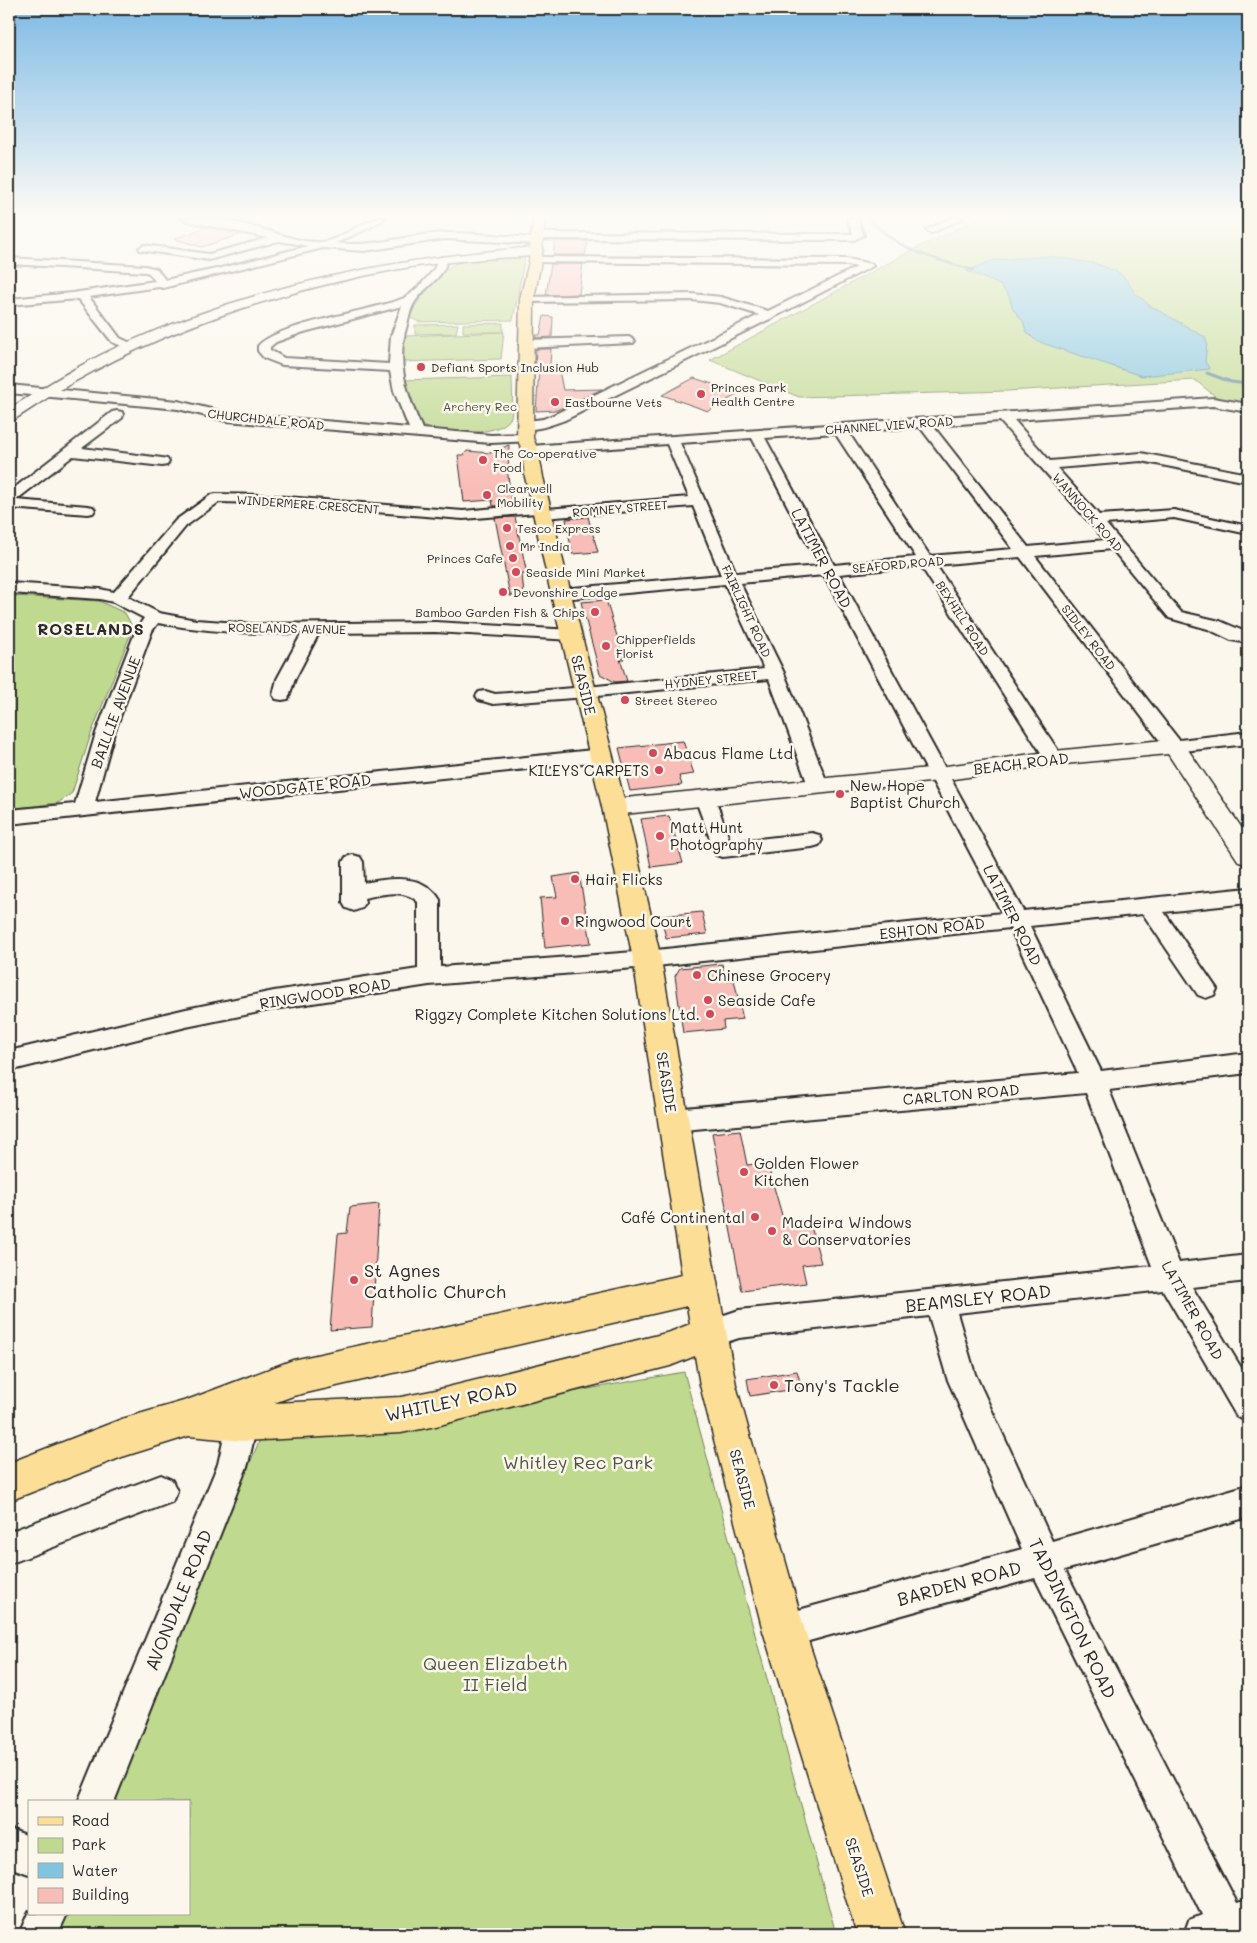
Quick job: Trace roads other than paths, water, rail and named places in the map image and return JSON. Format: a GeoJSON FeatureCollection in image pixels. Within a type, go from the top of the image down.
{"type":"FeatureCollection","features":[{"type":"Feature","properties":{"kind":"main road","name":"SEASIDE"},"geometry":{"type":"LineString","coordinates":[[527,309],[525,344],[527,438],[561,594],[602,755],[646,959],[718,1385],[784,1631],[881,1934]]}},
{"type":"Feature","properties":{"kind":"main road","name":"WHITLEY ROAD"},"geometry":{"type":"LineString","coordinates":[[246,1408],[293,1378],[701,1287]]}},
{"type":"Feature","properties":{"kind":"main road","name":"WHITLEY ROAD"},"geometry":{"type":"LineString","coordinates":[[9,1482],[122,1438],[187,1418],[246,1408],[401,1415],[436,1408],[670,1349],[708,1334]]}},
{"type":"Feature","properties":{"kind":"street"},"geometry":{"type":"LineString","coordinates":[[92,309],[116,340],[131,346]]}},
{"type":"Feature","properties":{"kind":"street"},"geometry":{"type":"LineString","coordinates":[[9,416],[44,392],[96,362],[178,326],[231,309]]}},
{"type":"Feature","properties":{"kind":"street"},"geometry":{"type":"LineString","coordinates":[[378,309],[300,330],[272,340],[264,346],[264,351],[268,356],[282,361],[394,368]]}},
{"type":"Feature","properties":{"kind":"street"},"geometry":{"type":"LineString","coordinates":[[407,309],[394,348],[394,368],[417,432]]}},
{"type":"Feature","properties":{"kind":"street"},"geometry":{"type":"LineString","coordinates":[[751,309],[770,314]]}},
{"type":"Feature","properties":{"kind":"street"},"geometry":{"type":"LineString","coordinates":[[527,438],[546,423],[781,309]]}},
{"type":"Feature","properties":{"kind":"street"},"geometry":{"type":"LineString","coordinates":[[525,344],[629,341]]}},
{"type":"Feature","properties":{"kind":"street","name":"CHURCHDALE ROAD"},"geometry":{"type":"LineString","coordinates":[[9,389],[178,405],[227,417],[490,439],[527,438]]}},
{"type":"Feature","properties":{"kind":"street","name":"CHANNEL VIEW ROAD"},"geometry":{"type":"LineString","coordinates":[[527,438],[672,440],[1213,402],[1248,408]]}},
{"type":"Feature","properties":{"kind":"street"},"geometry":{"type":"LineString","coordinates":[[9,498],[118,415]]}},
{"type":"Feature","properties":{"kind":"street"},"geometry":{"type":"LineString","coordinates":[[379,429],[383,422],[390,418],[410,415]]}},
{"type":"Feature","properties":{"kind":"street","name":"WANNOCK ROAD"},"geometry":{"type":"LineString","coordinates":[[1004,417],[1116,544],[1175,615],[1214,625],[1245,641]]}},
{"type":"Feature","properties":{"kind":"street","name":"SIDLEY ROAD"},"geometry":{"type":"LineString","coordinates":[[923,422],[1174,746],[1248,856]]}},
{"type":"Feature","properties":{"kind":"street","name":"BEXHILL ROAD"},"geometry":{"type":"LineString","coordinates":[[840,428],[1054,758]]}},
{"type":"Feature","properties":{"kind":"street","name":"LATIMER ROAD"},"geometry":{"type":"LineString","coordinates":[[756,434],[1016,919],[1094,1082],[1170,1276],[1248,1406]]}},
{"type":"Feature","properties":{"kind":"street","name":"FAIRLIGHT ROAD"},"geometry":{"type":"LineString","coordinates":[[672,440],[775,673],[818,785]]}},
{"type":"Feature","properties":{"kind":"street"},"geometry":{"type":"LineString","coordinates":[[69,451],[162,462]]}},
{"type":"Feature","properties":{"kind":"street"},"geometry":{"type":"LineString","coordinates":[[1046,465],[1141,457],[1248,478]]}},
{"type":"Feature","properties":{"kind":"street","name":"WINDERMERE CRESCENT"},"geometry":{"type":"LineString","coordinates":[[118,598],[181,523],[216,498],[261,499],[463,515],[542,511]]}},
{"type":"Feature","properties":{"kind":"street","name":"ROMNEY STREET"},"geometry":{"type":"LineString","coordinates":[[542,511],[698,501]]}},
{"type":"Feature","properties":{"kind":"street"},"geometry":{"type":"LineString","coordinates":[[9,504],[88,510]]}},
{"type":"Feature","properties":{"kind":"street"},"geometry":{"type":"LineString","coordinates":[[1094,520],[1174,514],[1248,530]]}},
{"type":"Feature","properties":{"kind":"street","name":"SEAFORD ROAD"},"geometry":{"type":"LineString","coordinates":[[561,594],[1116,544]]}},
{"type":"Feature","properties":{"kind":"street","name":"ROSELANDS AVENUE"},"geometry":{"type":"LineString","coordinates":[[9,588],[100,594],[118,598],[154,617],[196,625],[253,629],[435,627],[572,635]]}},
{"type":"Feature","properties":{"kind":"street","name":"BAILLIE AVENUE"},"geometry":{"type":"LineString","coordinates":[[83,809],[105,733],[144,630],[154,617]]}},
{"type":"Feature","properties":{"kind":"street"},"geometry":{"type":"LineString","coordinates":[[282,695],[286,680],[313,629]]}},
{"type":"Feature","properties":{"kind":"street","name":"HYDNEY STREET"},"geometry":{"type":"LineString","coordinates":[[485,696],[493,699],[586,692],[775,673]]}},
{"type":"Feature","properties":{"kind":"street","name":"BEACH ROAD"},"geometry":{"type":"LineString","coordinates":[[614,808],[818,785],[939,774],[1054,758],[1248,738]]}},
{"type":"Feature","properties":{"kind":"street","name":"WOODGATE ROAD"},"geometry":{"type":"LineString","coordinates":[[9,818],[602,755]]}},
{"type":"Feature","properties":{"kind":"street"},"geometry":{"type":"LineString","coordinates":[[705,798],[723,850],[812,840]]}},
{"type":"Feature","properties":{"kind":"street"},"geometry":{"type":"LineString","coordinates":[[354,862],[354,897],[405,885],[416,888],[430,900],[429,976]]}},
{"type":"Feature","properties":{"kind":"street","name":"ESHTON ROAD"},"geometry":{"type":"LineString","coordinates":[[646,959],[1248,895]]}},
{"type":"Feature","properties":{"kind":"street"},"geometry":{"type":"LineString","coordinates":[[1148,905],[1206,989]]}},
{"type":"Feature","properties":{"kind":"street","name":"RINGWOOD ROAD"},"geometry":{"type":"LineString","coordinates":[[9,1061],[186,1018],[274,1000],[429,976],[646,959]]}},
{"type":"Feature","properties":{"kind":"street","name":"CARLTON ROAD"},"geometry":{"type":"LineString","coordinates":[[673,1120],[1094,1082],[1248,1063]]}},
{"type":"Feature","properties":{"kind":"street","name":"BEAMSLEY ROAD"},"geometry":{"type":"LineString","coordinates":[[708,1334],[739,1324],[1248,1268]]}},
{"type":"Feature","properties":{"kind":"street","name":"TADDINGTON ROAD"},"geometry":{"type":"LineString","coordinates":[[938,1302],[945,1318],[961,1376],[1043,1560],[1226,1926]]}},
{"type":"Feature","properties":{"kind":"street","name":"AVONDALE ROAD"},"geometry":{"type":"LineString","coordinates":[[97,1800],[233,1464],[246,1408]]}},
{"type":"Feature","properties":{"kind":"street"},"geometry":{"type":"LineString","coordinates":[[9,1548],[161,1491]]}},
{"type":"Feature","properties":{"kind":"street","name":"BARDEN ROAD"},"geometry":{"type":"LineString","coordinates":[[784,1631],[1043,1560],[1248,1501]]}},
{"type":"Feature","properties":{"kind":"street"},"geometry":{"type":"LineString","coordinates":[[9,1848],[28,1855]]}},
{"type":"Feature","properties":{"kind":"street"},"geometry":{"type":"LineString","coordinates":[[38,1934],[47,1916]]}},
{"type":"Feature","properties":{"kind":"water"},"geometry":{"type":"Polygon","coordinates":[[[1013,309],[1155,309],[1205,337],[1207,343],[1205,362],[1210,369],[1142,376],[1034,339],[1026,331],[1023,321],[1013,309]]]}},
{"type":"Feature","properties":{"kind":"waterway"},"geometry":{"type":"LineString","coordinates":[[1207,373],[1231,382],[1248,384]]}},
{"type":"Feature","properties":{"kind":"place","name":"Defiant Sports Inclusion Hub"},"geometry":{"type":"Point","coordinates":[421,367]}},
{"type":"Feature","properties":{"kind":"place","name":"Princes Park Health Centre"},"geometry":{"type":"Point","coordinates":[701,394]}},
{"type":"Feature","properties":{"kind":"place","name":"Eastbourne Vets"},"geometry":{"type":"Point","coordinates":[555,402]}},
{"type":"Feature","properties":{"kind":"place","name":"The Co-operative Food"},"geometry":{"type":"Point","coordinates":[483,460]}},
{"type":"Feature","properties":{"kind":"place","name":"Clearwell Mobility"},"geometry":{"type":"Point","coordinates":[487,495]}},
{"type":"Feature","properties":{"kind":"place","name":"Tesco Express"},"geometry":{"type":"Point","coordinates":[507,528]}},
{"type":"Feature","properties":{"kind":"place","name":"Mr India"},"geometry":{"type":"Point","coordinates":[510,546]}},
{"type":"Feature","properties":{"kind":"place","name":"Princes Cafe"},"geometry":{"type":"Point","coordinates":[513,558]}},
{"type":"Feature","properties":{"kind":"place","name":"Seaside Mini Market"},"geometry":{"type":"Point","coordinates":[516,572]}},
{"type":"Feature","properties":{"kind":"place","name":"Devonshire Lodge"},"geometry":{"type":"Point","coordinates":[503,592]}},
{"type":"Feature","properties":{"kind":"place","name":"Bamboo Garden Fish & Chips"},"geometry":{"type":"Point","coordinates":[595,612]}},
{"type":"Feature","properties":{"kind":"place","name":"Chipperfields Florist"},"geometry":{"type":"Point","coordinates":[606,646]}},
{"type":"Feature","properties":{"kind":"place","name":"Street Stereo"},"geometry":{"type":"Point","coordinates":[625,700]}},
{"type":"Feature","properties":{"kind":"place","name":"Abacus Flame Ltd"},"geometry":{"type":"Point","coordinates":[653,753]}},
{"type":"Feature","properties":{"kind":"place","name":"KILEYS CARPETS"},"geometry":{"type":"Point","coordinates":[659,770]}},
{"type":"Feature","properties":{"kind":"place","name":"New Hope Baptist Church"},"geometry":{"type":"Point","coordinates":[840,794]}},
{"type":"Feature","properties":{"kind":"place","name":"Matt Hunt Photography"},"geometry":{"type":"Point","coordinates":[660,836]}},
{"type":"Feature","properties":{"kind":"place","name":"Hair Flicks"},"geometry":{"type":"Point","coordinates":[575,879]}},
{"type":"Feature","properties":{"kind":"place","name":"Ringwood Court"},"geometry":{"type":"Point","coordinates":[565,921]}},
{"type":"Feature","properties":{"kind":"place","name":"Chinese Grocery"},"geometry":{"type":"Point","coordinates":[697,975]}},
{"type":"Feature","properties":{"kind":"place","name":"Seaside Cafe"},"geometry":{"type":"Point","coordinates":[708,1000]}},
{"type":"Feature","properties":{"kind":"place","name":"Riggzy Complete Kitchen Solutions Ltd."},"geometry":{"type":"Point","coordinates":[710,1014]}},
{"type":"Feature","properties":{"kind":"place","name":"Golden Flower Kitchen"},"geometry":{"type":"Point","coordinates":[744,1172]}},
{"type":"Feature","properties":{"kind":"place","name":"Café Continental"},"geometry":{"type":"Point","coordinates":[755,1217]}},
{"type":"Feature","properties":{"kind":"place","name":"Madeira Windows & Conservatories"},"geometry":{"type":"Point","coordinates":[772,1231]}},
{"type":"Feature","properties":{"kind":"place","name":"St Agnes Catholic Church"},"geometry":{"type":"Point","coordinates":[354,1280]}},
{"type":"Feature","properties":{"kind":"place","name":"Tony's Tackle"},"geometry":{"type":"Point","coordinates":[774,1385]}},
{"type":"Feature","properties":{"kind":"district","name":"ROSELANDS"},"geometry":{"type":"Point","coordinates":[91,628]}},
{"type":"Feature","properties":{"kind":"park label","name":"Archery Rec"},"geometry":{"type":"Point","coordinates":[480,406]}},
{"type":"Feature","properties":{"kind":"park label","name":"Whitley Rec Park"},"geometry":{"type":"Point","coordinates":[578,1462]}},
{"type":"Feature","properties":{"kind":"park label","name":"Queen Elizabeth II Field"},"geometry":{"type":"Point","coordinates":[495,1674]}}]}
